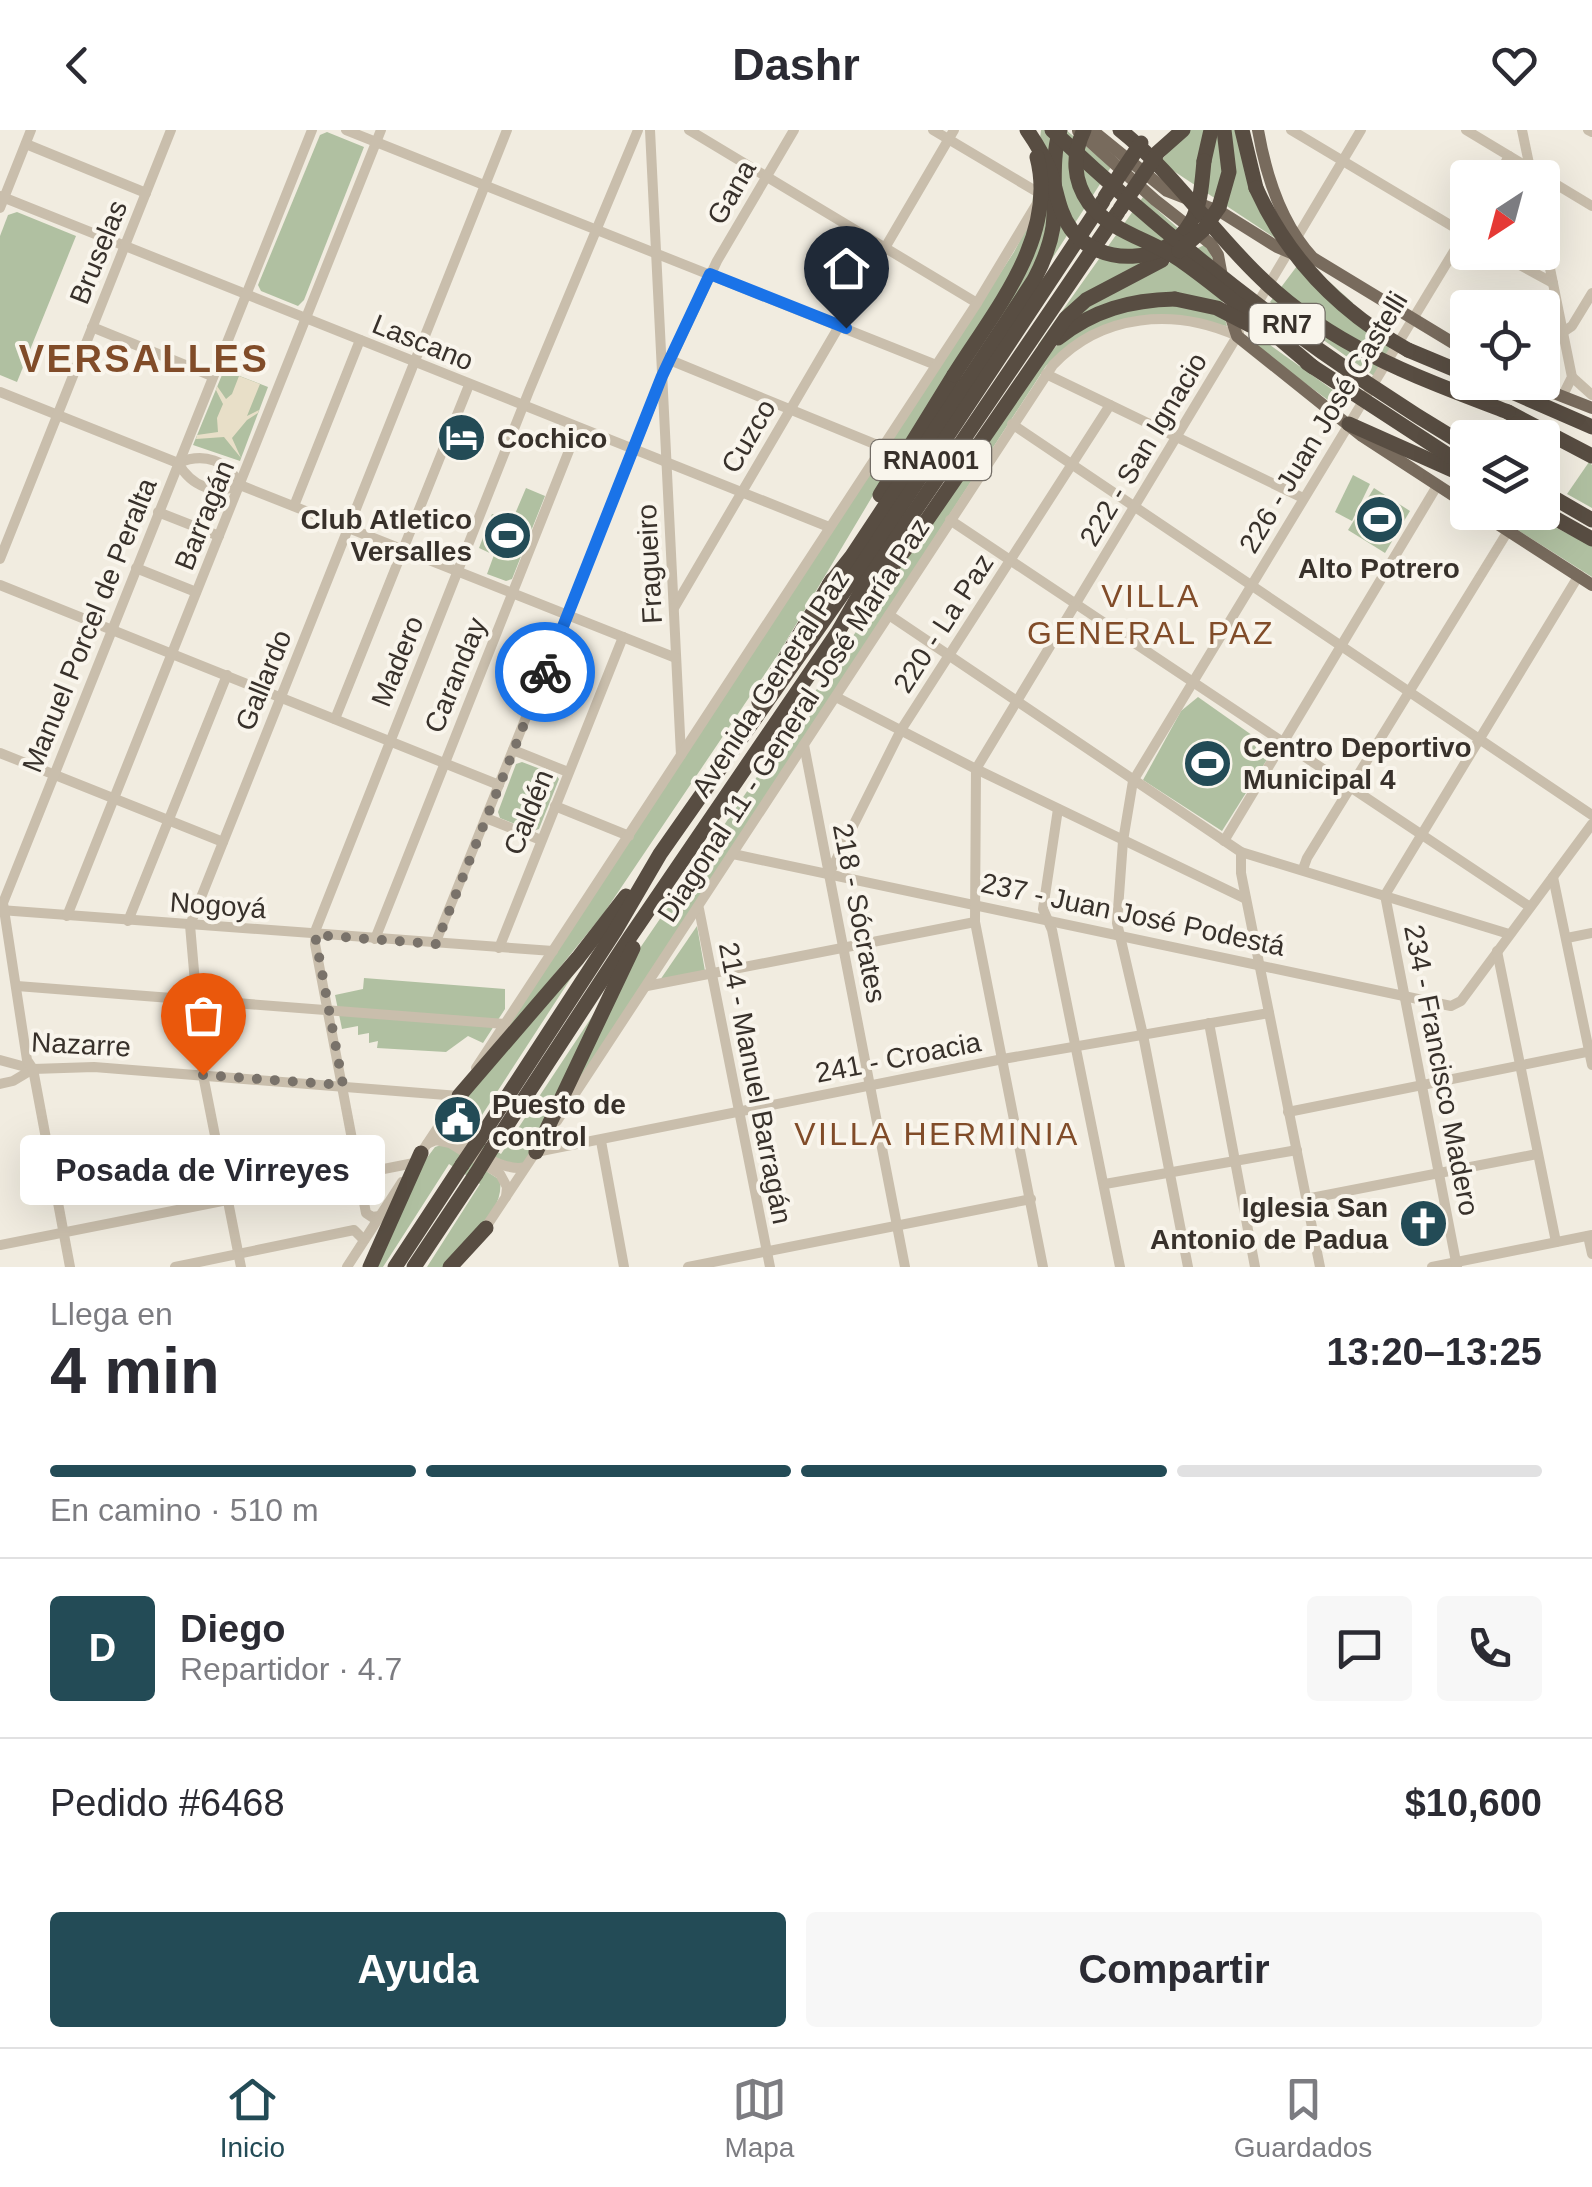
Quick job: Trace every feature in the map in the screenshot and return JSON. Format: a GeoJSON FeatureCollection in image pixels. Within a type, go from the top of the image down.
{"type":"FeatureCollection","features":[{"type":"Feature","properties":{"kind":"highway"},"geometry":{"type":"LineString","coordinates":[[1026,130],[1044,157],[1070,227],[1092,248],[1116,256],[1146,254],[1169,244],[1186,229],[1198,202],[1211,130]]}},
{"type":"Feature","properties":{"kind":"highway"},"geometry":{"type":"LineString","coordinates":[[751,720],[766,686],[1025,258],[1042,210],[1039,166],[1026,130]]}},
{"type":"Feature","properties":{"kind":"highway"},"geometry":{"type":"LineString","coordinates":[[829,585],[852,556],[1044,260],[1054,223],[1056,130]]}},
{"type":"Feature","properties":{"kind":"highway"},"geometry":{"type":"LineString","coordinates":[[1056,130],[1110,192]]}},
{"type":"Feature","properties":{"kind":"highway"},"geometry":{"type":"LineString","coordinates":[[1080,130],[1076,174],[1094,209],[1114,225],[1178,259],[1314,367]]}},
{"type":"Feature","properties":{"kind":"highway"},"geometry":{"type":"LineString","coordinates":[[1120,130],[1148,144],[1183,130]]}},
{"type":"Feature","properties":{"kind":"highway","name":"Avenida General Paz"},"geometry":{"type":"LineString","coordinates":[[486,1144],[660,854],[850,584],[1110,192],[1148,144],[1172,130]]}},
{"type":"Feature","properties":{"kind":"highway"},"geometry":{"type":"LineString","coordinates":[[838,632],[876,590],[1066,318],[1086,300],[1195,239],[1218,207],[1229,172],[1224,130]]}},
{"type":"Feature","properties":{"kind":"highway"},"geometry":{"type":"LineString","coordinates":[[1247,132],[1256,188],[1276,228],[1318,281],[1369,326],[1408,350],[1450,368]]}},
{"type":"Feature","properties":{"kind":"highway","name":"Avenida General Paz"},"geometry":{"type":"LineString","coordinates":[[395,1267],[469,1169],[838,632],[866,583],[1120,210],[1148,144]]}},
{"type":"Feature","properties":{"kind":"highway","name":"RN7"},"geometry":{"type":"LineString","coordinates":[[1148,144],[1245,263],[1312,322],[1378,361],[1508,412],[1592,456]]}},
{"type":"Feature","properties":{"kind":"highway","name":"RN7"},"geometry":{"type":"LineString","coordinates":[[1110,192],[1325,353],[1450,435]]}},
{"type":"Feature","properties":{"kind":"highway"},"geometry":{"type":"LineString","coordinates":[[1040,354],[1096,314],[1135,302],[1175,299],[1205,304],[1235,316],[1450,456]]}},
{"type":"Feature","properties":{"kind":"highway"},"geometry":{"type":"LineString","coordinates":[[1530,400],[1592,427]]}},
{"type":"Feature","properties":{"kind":"highway"},"geometry":{"type":"LineString","coordinates":[[1537,403],[1592,435]]}},
{"type":"Feature","properties":{"kind":"highway"},"geometry":{"type":"LineString","coordinates":[[1349,424],[1450,470]]}},
{"type":"Feature","properties":{"kind":"highway"},"geometry":{"type":"LineString","coordinates":[[1560,501],[1592,520]]}},
{"type":"Feature","properties":{"kind":"highway"},"geometry":{"type":"LineString","coordinates":[[1560,521],[1592,539]]}},
{"type":"Feature","properties":{"kind":"highway"},"geometry":{"type":"LineString","coordinates":[[459,1096],[660,854]]}},
{"type":"Feature","properties":{"kind":"highway"},"geometry":{"type":"LineString","coordinates":[[531,1159],[674,872]]}},
{"type":"Feature","properties":{"kind":"highway"},"geometry":{"type":"LineString","coordinates":[[370,1267],[421,1153]]}},
{"type":"Feature","properties":{"kind":"highway","name":"Avenida General Paz"},"geometry":{"type":"LineString","coordinates":[[414,1267],[469,1169]]}},
{"type":"Feature","properties":{"kind":"highway"},"geometry":{"type":"LineString","coordinates":[[450,1267],[486,1228]]}},
{"type":"Feature","properties":{"kind":"main road"},"geometry":{"type":"LineString","coordinates":[[1080,130],[1156,200],[1205,238],[1218,255],[1237,336],[1349,424],[1450,494]]}},
{"type":"Feature","properties":{"kind":"main road"},"geometry":{"type":"LineString","coordinates":[[1092,130],[1162,188],[1221,212],[1288,252],[1314,258]]}},
{"type":"Feature","properties":{"kind":"main road"},"geometry":{"type":"LineString","coordinates":[[1247,132],[1297,239],[1314,258],[1450,342]]}},
{"type":"Feature","properties":{"kind":"main road"},"geometry":{"type":"LineString","coordinates":[[1562,397],[1592,408]]}},
{"type":"Feature","properties":{"kind":"main road"},"geometry":{"type":"LineString","coordinates":[[1508,531],[1592,586]]}},
{"type":"Feature","properties":{"kind":"street"},"geometry":{"type":"LineString","coordinates":[[1,200],[32,130]]}},
{"type":"Feature","properties":{"kind":"street","name":"Bruselas"},"geometry":{"type":"LineString","coordinates":[[0,558],[171,130]]}},
{"type":"Feature","properties":{"kind":"street","name":"Manuel Porcel de Peralta"},"geometry":{"type":"LineString","coordinates":[[1,910],[312,130]]}},
{"type":"Feature","properties":{"kind":"street"},"geometry":{"type":"LineString","coordinates":[[347,130],[378,136],[485,186],[936,364]]}},
{"type":"Feature","properties":{"kind":"street","name":"Gallardo"},"geometry":{"type":"LineString","coordinates":[[239,1261],[203,1075],[190,924],[507,130]]}},
{"type":"Feature","properties":{"kind":"street","name":"Madero"},"geometry":{"type":"LineString","coordinates":[[315,935],[523,406],[638,130]]}},
{"type":"Feature","properties":{"kind":"street","name":"Fragueiro"},"geometry":{"type":"LineString","coordinates":[[650,130],[666,358],[662,376],[681,756]]}},
{"type":"Feature","properties":{"kind":"street"},"geometry":{"type":"LineString","coordinates":[[689,130],[976,303]]}},
{"type":"Feature","properties":{"kind":"street","name":"Gana"},"geometry":{"type":"LineString","coordinates":[[666,358],[794,130]]}},
{"type":"Feature","properties":{"kind":"street"},"geometry":{"type":"LineString","coordinates":[[933,130],[951,135],[1039,193]]}},
{"type":"Feature","properties":{"kind":"street","name":"Avenida General Paz"},"geometry":{"type":"LineString","coordinates":[[347,1267],[976,303],[1034,208],[1039,193],[1036,130]]}},
{"type":"Feature","properties":{"kind":"street"},"geometry":{"type":"LineString","coordinates":[[1291,130],[1450,224]]}},
{"type":"Feature","properties":{"kind":"street","name":"222 - San Ignacio"},"geometry":{"type":"LineString","coordinates":[[976,769],[1361,130]]}},
{"type":"Feature","properties":{"kind":"street"},"geometry":{"type":"LineString","coordinates":[[1466,130],[1514,160]]}},
{"type":"Feature","properties":{"kind":"street"},"geometry":{"type":"LineString","coordinates":[[1522,130],[1528,160]]}},
{"type":"Feature","properties":{"kind":"street","name":"Cuzco"},"geometry":{"type":"LineString","coordinates":[[673,610],[951,135]]}},
{"type":"Feature","properties":{"kind":"street","name":"Barragán"},"geometry":{"type":"LineString","coordinates":[[67,916],[378,136]]}},
{"type":"Feature","properties":{"kind":"street"},"geometry":{"type":"LineString","coordinates":[[26,144],[146,193]]}},
{"type":"Feature","properties":{"kind":"street"},"geometry":{"type":"LineString","coordinates":[[1507,160],[1509,156]]}},
{"type":"Feature","properties":{"kind":"street"},"geometry":{"type":"LineString","coordinates":[[1560,188],[1592,206]]}},
{"type":"Feature","properties":{"kind":"street","name":"Lascano"},"geometry":{"type":"LineString","coordinates":[[1,200],[830,528]]}},
{"type":"Feature","properties":{"kind":"street","name":"226 - Juan José Castelli"},"geometry":{"type":"LineString","coordinates":[[1188,1267],[1117,923],[1123,841],[1133,780],[1450,258]]}},
{"type":"Feature","properties":{"kind":"street"},"geometry":{"type":"LineString","coordinates":[[1529,270],[1553,283]]}},
{"type":"Feature","properties":{"kind":"street"},"geometry":{"type":"LineString","coordinates":[[1550,270],[1572,376],[1562,397]]}},
{"type":"Feature","properties":{"kind":"street"},"geometry":{"type":"LineString","coordinates":[[1564,332],[1592,293]]}},
{"type":"Feature","properties":{"kind":"street","name":"Diagonal 11 - General José María Paz"},"geometry":{"type":"LineString","coordinates":[[462,1267],[1046,374],[1062,356],[1090,337],[1138,320],[1189,320],[1237,336]]}},
{"type":"Feature","properties":{"kind":"street"},"geometry":{"type":"LineString","coordinates":[[92,327],[212,376]]}},
{"type":"Feature","properties":{"kind":"street"},"geometry":{"type":"LineString","coordinates":[[294,506],[360,340]]}},
{"type":"Feature","properties":{"kind":"street"},"geometry":{"type":"LineString","coordinates":[[666,358],[882,447]]}},
{"type":"Feature","properties":{"kind":"street"},"geometry":{"type":"LineString","coordinates":[[1046,374],[1303,498]]}},
{"type":"Feature","properties":{"kind":"street"},"geometry":{"type":"LineString","coordinates":[[436,944],[662,376]]}},
{"type":"Feature","properties":{"kind":"street"},"geometry":{"type":"LineString","coordinates":[[1572,376],[1592,395]]}},
{"type":"Feature","properties":{"kind":"street"},"geometry":{"type":"LineString","coordinates":[[336,719],[468,385]]}},
{"type":"Feature","properties":{"kind":"street"},"geometry":{"type":"LineString","coordinates":[[0,392],[178,464],[187,477],[208,489],[240,485]]}},
{"type":"Feature","properties":{"kind":"street","name":"220 - La Paz"},"geometry":{"type":"LineString","coordinates":[[829,874],[901,730],[1110,404]]}},
{"type":"Feature","properties":{"kind":"street"},"geometry":{"type":"LineString","coordinates":[[1012,424],[1592,814]]}},
{"type":"Feature","properties":{"kind":"street","name":"Caranday"},"geometry":{"type":"LineString","coordinates":[[375,939],[578,428]]}},
{"type":"Feature","properties":{"kind":"street"},"geometry":{"type":"LineString","coordinates":[[178,464],[190,458],[211,459],[228,468],[240,485],[676,658]]}},
{"type":"Feature","properties":{"kind":"street"},"geometry":{"type":"LineString","coordinates":[[1224,841],[1437,486]]}},
{"type":"Feature","properties":{"kind":"street"},"geometry":{"type":"LineString","coordinates":[[158,512],[220,536]]}},
{"type":"Feature","properties":{"kind":"street"},"geometry":{"type":"LineString","coordinates":[[950,520],[1530,907]]}},
{"type":"Feature","properties":{"kind":"street"},"geometry":{"type":"LineString","coordinates":[[1304,869],[1508,531]]}},
{"type":"Feature","properties":{"kind":"street"},"geometry":{"type":"LineString","coordinates":[[136,568],[196,592]]}},
{"type":"Feature","properties":{"kind":"street","name":"234 - Francisco Madero"},"geometry":{"type":"LineString","coordinates":[[1457,1265],[1386,895],[1579,576]]}},
{"type":"Feature","properties":{"kind":"street"},"geometry":{"type":"LineString","coordinates":[[0,586],[500,784]]}},
{"type":"Feature","properties":{"kind":"street"},"geometry":{"type":"LineString","coordinates":[[889,615],[1241,852],[1509,934]]}},
{"type":"Feature","properties":{"kind":"street","name":"Caldén"},"geometry":{"type":"LineString","coordinates":[[499,948],[623,637]]}},
{"type":"Feature","properties":{"kind":"street"},"geometry":{"type":"LineString","coordinates":[[128,920],[227,675]]}},
{"type":"Feature","properties":{"kind":"street"},"geometry":{"type":"LineString","coordinates":[[836,697],[976,769],[1246,898]]}},
{"type":"Feature","properties":{"kind":"street","name":"218 - Sócrates"},"geometry":{"type":"LineString","coordinates":[[804,745],[905,1267]]}},
{"type":"Feature","properties":{"kind":"street"},"geometry":{"type":"LineString","coordinates":[[513,750],[568,772]]}},
{"type":"Feature","properties":{"kind":"street"},"geometry":{"type":"LineString","coordinates":[[0,753],[223,842]]}},
{"type":"Feature","properties":{"kind":"street"},"geometry":{"type":"LineString","coordinates":[[976,769],[975,922],[1043,1267]]}},
{"type":"Feature","properties":{"kind":"street"},"geometry":{"type":"LineString","coordinates":[[555,806],[629,836]]}},
{"type":"Feature","properties":{"kind":"street"},"geometry":{"type":"LineString","coordinates":[[1058,809],[1043,909],[1120,1267]]}},
{"type":"Feature","properties":{"kind":"street"},"geometry":{"type":"LineString","coordinates":[[486,818],[541,840]]}},
{"type":"Feature","properties":{"kind":"street"},"geometry":{"type":"LineString","coordinates":[[1556,1242],[1496,952],[1592,824]]}},
{"type":"Feature","properties":{"kind":"street"},"geometry":{"type":"LineString","coordinates":[[1241,852],[1246,898],[1320,1267]]}},
{"type":"Feature","properties":{"kind":"street","name":"237 - Juan José Podestá"},"geometry":{"type":"LineString","coordinates":[[734,854],[1456,1006],[1496,952]]}},
{"type":"Feature","properties":{"kind":"street"},"geometry":{"type":"LineString","coordinates":[[1552,877],[1592,1065]]}},
{"type":"Feature","properties":{"kind":"street","name":"214 - Manuel Barragán"},"geometry":{"type":"LineString","coordinates":[[698,908],[770,1267]]}},
{"type":"Feature","properties":{"kind":"street"},"geometry":{"type":"LineString","coordinates":[[1,910],[70,1267]]}},
{"type":"Feature","properties":{"kind":"street","name":"Nogoyá"},"geometry":{"type":"LineString","coordinates":[[1,910],[553,951]]}},
{"type":"Feature","properties":{"kind":"street"},"geometry":{"type":"LineString","coordinates":[[647,986],[975,922]]}},
{"type":"Feature","properties":{"kind":"street"},"geometry":{"type":"LineString","coordinates":[[1568,938],[1592,934]]}},
{"type":"Feature","properties":{"kind":"street"},"geometry":{"type":"LineString","coordinates":[[175,1267],[239,1261],[354,1230],[366,1214],[315,935]]}},
{"type":"Feature","properties":{"kind":"street"},"geometry":{"type":"LineString","coordinates":[[17,986],[505,1024]]}},
{"type":"Feature","properties":{"kind":"street","name":"241 - Croacia"},"geometry":{"type":"LineString","coordinates":[[531,1159],[601,1140],[1003,1059],[1269,1013]]}},
{"type":"Feature","properties":{"kind":"street"},"geometry":{"type":"LineString","coordinates":[[1209,1024],[1255,1267]]}},
{"type":"Feature","properties":{"kind":"street"},"geometry":{"type":"LineString","coordinates":[[1288,1112],[1591,1051]]}},
{"type":"Feature","properties":{"kind":"street","name":"Nazarre"},"geometry":{"type":"LineString","coordinates":[[0,1060],[33,1069],[94,1067],[459,1096]]}},
{"type":"Feature","properties":{"kind":"street"},"geometry":{"type":"LineString","coordinates":[[0,1084],[33,1069]]}},
{"type":"Feature","properties":{"kind":"street"},"geometry":{"type":"LineString","coordinates":[[447,1114],[455,1135],[504,1167],[518,1169],[531,1159]]}},
{"type":"Feature","properties":{"kind":"street"},"geometry":{"type":"LineString","coordinates":[[0,1245],[358,1172],[421,1153],[436,1140],[450,1143],[500,1174],[507,1186],[506,1198]]}},
{"type":"Feature","properties":{"kind":"street"},"geometry":{"type":"LineString","coordinates":[[601,1140],[624,1267]]}},
{"type":"Feature","properties":{"kind":"street"},"geometry":{"type":"LineString","coordinates":[[1105,1184],[1296,1150]]}},
{"type":"Feature","properties":{"kind":"street"},"geometry":{"type":"LineString","coordinates":[[1306,1199],[1537,1154]]}},
{"type":"Feature","properties":{"kind":"street"},"geometry":{"type":"LineString","coordinates":[[688,1267],[1031,1199]]}},
{"type":"Feature","properties":{"kind":"street"},"geometry":{"type":"LineString","coordinates":[[366,1214],[380,1216]]}},
{"type":"Feature","properties":{"kind":"street"},"geometry":{"type":"LineString","coordinates":[[354,1230],[364,1240]]}},
{"type":"Feature","properties":{"kind":"street"},"geometry":{"type":"LineString","coordinates":[[1432,1267],[1590,1236],[1592,1254]]}},
{"type":"Feature","properties":{"kind":"green space"},"geometry":{"type":"Polygon","coordinates":[[[1041,130],[1055,130],[1048,229],[1033,274],[897,455],[779,653],[604,913],[492,1051],[1014,252],[1030,221],[1041,130]]]}},
{"type":"Feature","properties":{"kind":"green space"},"geometry":{"type":"Polygon","coordinates":[[[1066,130],[1111,167],[1028,296],[1045,267],[1066,130]]]}},
{"type":"Feature","properties":{"kind":"green space"},"geometry":{"type":"Polygon","coordinates":[[[1186,130],[1238,130],[1278,240],[1160,162],[1186,130]]]}},
{"type":"Feature","properties":{"kind":"green space"},"geometry":{"type":"Polygon","coordinates":[[[327,132],[364,147],[304,300],[298,306],[261,291],[258,285],[320,135],[327,132]]]}},
{"type":"Feature","properties":{"kind":"green space"},"geometry":{"type":"Polygon","coordinates":[[[1143,197],[1189,238],[1122,276],[1040,347],[1038,345],[1143,197]]]}},
{"type":"Feature","properties":{"kind":"green space"},"geometry":{"type":"Polygon","coordinates":[[[17,212],[76,236],[17,382],[0,375],[0,236],[8,215],[17,212]]]}},
{"type":"Feature","properties":{"kind":"green space"},"geometry":{"type":"Polygon","coordinates":[[[1204,245],[1217,271],[1227,326],[1136,318],[1046,366],[559,1116],[638,951],[1036,368],[1063,339],[1095,318],[1177,297],[1077,317],[1094,301],[1204,245]]]}},
{"type":"Feature","properties":{"kind":"green space"},"geometry":{"type":"Polygon","coordinates":[[[1297,266],[1313,267],[1353,303],[1344,312],[1392,346],[1374,376],[1270,302],[1297,266]]]}},
{"type":"Feature","properties":{"kind":"green space"},"geometry":{"type":"Polygon","coordinates":[[[1252,332],[1351,403],[1336,406],[1256,347],[1252,332]]]}},
{"type":"Feature","properties":{"kind":"green space"},"geometry":{"type":"Polygon","coordinates":[[[224,370],[268,387],[240,461],[193,445],[224,370]]]}},
{"type":"Feature","properties":{"kind":"green space"},"geometry":{"type":"Polygon","coordinates":[[[1589,462],[1592,465],[1592,508],[1567,494],[1589,462]]]}},
{"type":"Feature","properties":{"kind":"green space"},"geometry":{"type":"Polygon","coordinates":[[[1353,475],[1370,484],[1352,521],[1335,512],[1353,475]]]}},
{"type":"Feature","properties":{"kind":"green space","name":"Club Atletico Versalles"},"geometry":{"type":"Polygon","coordinates":[[[526,488],[545,496],[512,579],[506,581],[487,574],[494,555],[479,548],[492,514],[512,521],[526,488]]]}},
{"type":"Feature","properties":{"kind":"green space","name":"Alto Potrero"},"geometry":{"type":"Polygon","coordinates":[[[1374,488],[1410,511],[1385,553],[1348,530],[1374,488]]]}},
{"type":"Feature","properties":{"kind":"green space"},"geometry":{"type":"Polygon","coordinates":[[[1518,530],[1560,530],[1592,546],[1592,577],[1518,530]]]}},
{"type":"Feature","properties":{"kind":"green space","name":"Centro Deportivo Municipal 4"},"geometry":{"type":"Polygon","coordinates":[[[1198,697],[1273,750],[1222,831],[1143,780],[1181,711],[1198,697]]]}},
{"type":"Feature","properties":{"kind":"green space"},"geometry":{"type":"Polygon","coordinates":[[[522,762],[559,779],[539,829],[533,831],[500,818],[498,812],[516,764],[522,762]]]}},
{"type":"Feature","properties":{"kind":"green space"},"geometry":{"type":"Polygon","coordinates":[[[697,926],[705,971],[660,980],[697,926]]]}},
{"type":"Feature","properties":{"kind":"green space"},"geometry":{"type":"Polygon","coordinates":[[[571,974],[469,1135],[501,1154],[605,997],[534,1151],[522,1165],[511,1167],[459,1136],[459,1115],[468,1095],[571,974]]]}},
{"type":"Feature","properties":{"kind":"green space"},"geometry":{"type":"Polygon","coordinates":[[[364,978],[505,989],[505,1009],[483,1043],[468,1036],[446,1052],[377,1048],[378,1041],[369,1043],[369,1033],[358,1035],[358,1026],[342,1029],[335,995],[363,989],[364,978]]]}},
{"type":"Feature","properties":{"kind":"green space"},"geometry":{"type":"Polygon","coordinates":[[[441,1145],[500,1180],[497,1204],[448,1267],[427,1267],[480,1184],[449,1164],[383,1267],[373,1267],[426,1159],[441,1145]]]}},
{"type":"Feature","properties":{"kind":"shaded area"},"geometry":{"type":"Polygon","coordinates":[[[239,376],[260,384],[247,416],[259,410],[258,413],[232,438],[241,458],[224,437],[196,439],[197,435],[218,432],[217,418],[223,404],[217,386],[226,399],[239,376]]]}},
{"type":"Feature","properties":{"kind":"way so far"},"geometry":{"type":"LineString","coordinates":[[203,1075],[343,1085],[315,935],[436,944],[545,672]]}},
{"type":"Feature","properties":{"kind":"place","name":"Cochico"},"geometry":{"type":"Point","coordinates":[462,438]}},
{"type":"Feature","properties":{"kind":"place","name":"Alto Potrero"},"geometry":{"type":"Point","coordinates":[1379,520]}},
{"type":"Feature","properties":{"kind":"place","name":"Club Atletico Versalles"},"geometry":{"type":"Point","coordinates":[507,535]}},
{"type":"Feature","properties":{"kind":"place","name":"Centro Deportivo Municipal 4"},"geometry":{"type":"Point","coordinates":[1208,763]}},
{"type":"Feature","properties":{"kind":"place","name":"Posada de Virreyes"},"geometry":{"type":"Point","coordinates":[203,1075]}},
{"type":"Feature","properties":{"kind":"place","name":"Puesto de control"},"geometry":{"type":"Point","coordinates":[457,1120]}},
{"type":"Feature","properties":{"kind":"place","name":"Iglesia San Antonio de Padua"},"geometry":{"type":"Point","coordinates":[1423,1223]}},
{"type":"Feature","properties":{"kind":"district","name":"VERSALLES"},"geometry":{"type":"Point","coordinates":[144,359]}},
{"type":"Feature","properties":{"kind":"district","name":"VILLA GENERAL PAZ"},"geometry":{"type":"Point","coordinates":[1151,614]}},
{"type":"Feature","properties":{"kind":"district","name":"VILLA HERMINIA"},"geometry":{"type":"Point","coordinates":[937,1134]}},
{"type":"Feature","properties":{"kind":"route"},"geometry":{"type":"LineString","coordinates":[[545,672],[662,376],[710,274],[846,328]]}}]}
